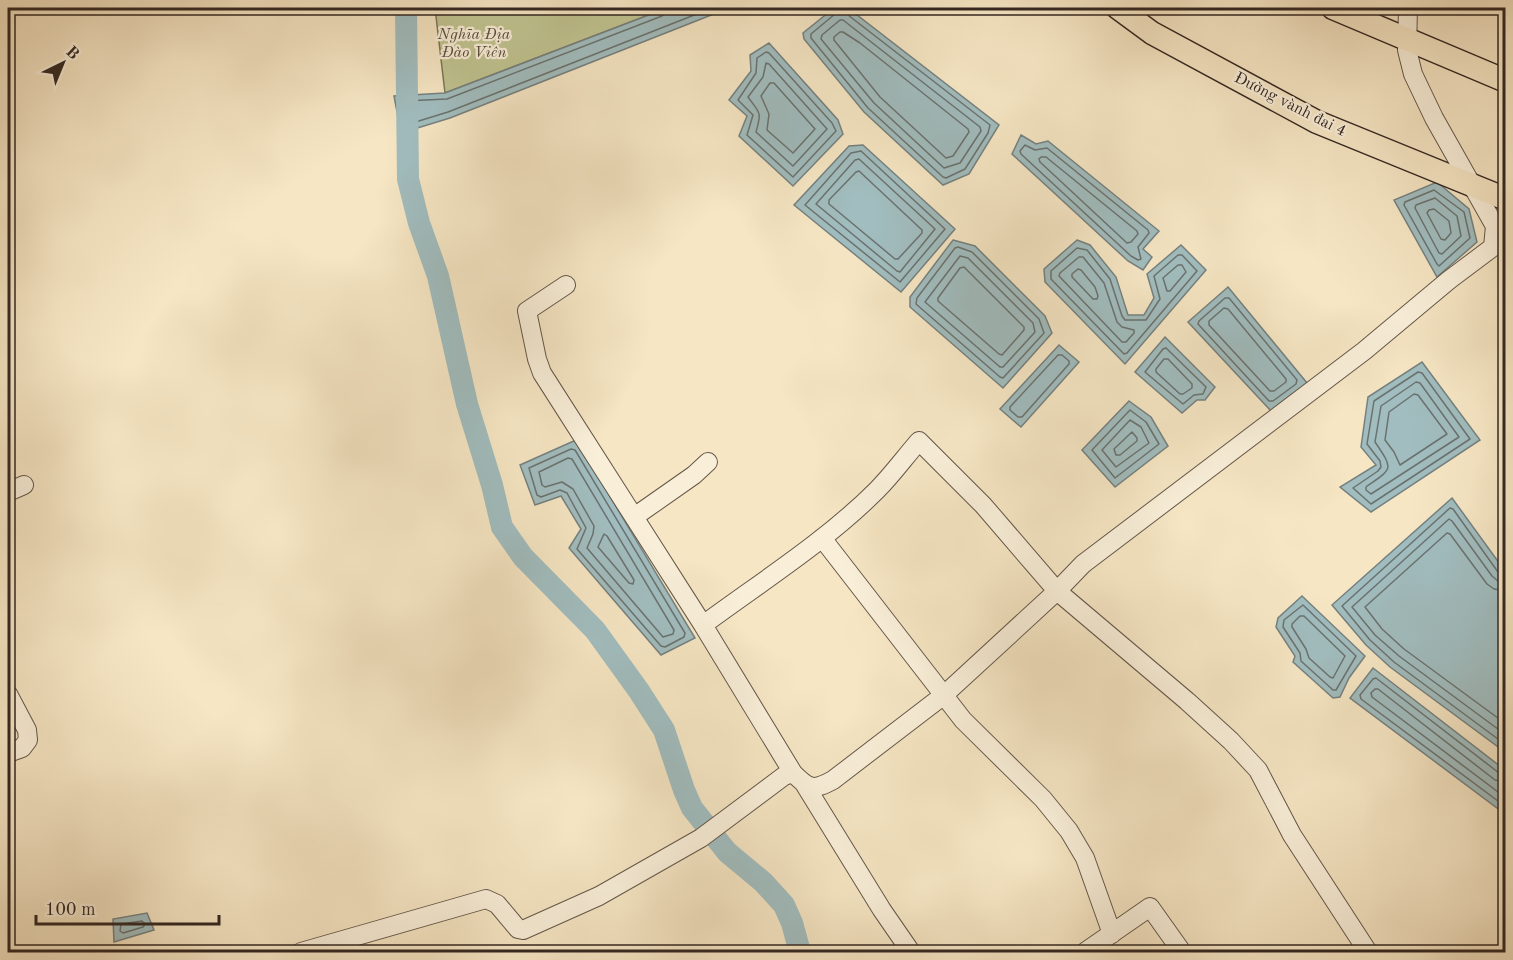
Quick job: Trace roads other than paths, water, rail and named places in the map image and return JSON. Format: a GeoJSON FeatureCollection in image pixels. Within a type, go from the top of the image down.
{"type":"FeatureCollection","features":[{"type":"Feature","properties":{"kind":"main road","name":"Đường vành đai 4"},"geometry":{"type":"LineString","coordinates":[[1118,8],[1152,33],[1317,122],[1506,199]]}},
{"type":"Feature","properties":{"kind":"main road"},"geometry":{"type":"LineString","coordinates":[[1333,8],[1506,81]]}},
{"type":"Feature","properties":{"kind":"street"},"geometry":{"type":"LineString","coordinates":[[1407,8],[1407,50],[1413,74],[1434,118],[1506,245]]}},
{"type":"Feature","properties":{"kind":"street"},"geometry":{"type":"LineString","coordinates":[[301,952],[486,898],[497,904],[518,928],[523,930],[599,896],[701,838],[784,776],[799,779],[820,788],[944,695],[1057,591],[1083,564],[1355,358],[1449,280],[1493,247],[1495,226]]}},
{"type":"Feature","properties":{"kind":"street"},"geometry":{"type":"LineString","coordinates":[[566,285],[527,311],[542,373],[882,910],[911,952]]}},
{"type":"Feature","properties":{"kind":"street"},"geometry":{"type":"LineString","coordinates":[[703,625],[822,538],[879,489],[919,441],[983,505],[1057,591],[1187,701],[1231,741],[1258,770],[1298,844],[1368,952]]}},
{"type":"Feature","properties":{"kind":"street"},"geometry":{"type":"LineString","coordinates":[[634,517],[694,475],[708,462]]}},
{"type":"Feature","properties":{"kind":"street"},"geometry":{"type":"LineString","coordinates":[[822,538],[973,731],[1043,799],[1078,843],[1112,934]]}},
{"type":"Feature","properties":{"kind":"street"},"geometry":{"type":"LineString","coordinates":[[8,694],[27,730],[28,740],[22,748],[8,753]]}},
{"type":"Feature","properties":{"kind":"street"},"geometry":{"type":"LineString","coordinates":[[1085,952],[1150,907],[1182,952]]}},
{"type":"Feature","properties":{"kind":"water"},"geometry":{"type":"Polygon","coordinates":[[[667,8],[729,8],[450,118],[401,133],[394,96],[445,93],[667,8]]]}},
{"type":"Feature","properties":{"kind":"water"},"geometry":{"type":"Polygon","coordinates":[[[834,8],[848,8],[999,125],[969,174],[943,185],[864,112],[804,39],[803,33],[834,8]]]}},
{"type":"Feature","properties":{"kind":"water"},"geometry":{"type":"Polygon","coordinates":[[[769,43],[838,120],[843,134],[793,186],[739,136],[747,116],[729,100],[751,71],[750,55],[769,43]]]}},
{"type":"Feature","properties":{"kind":"water"},"geometry":{"type":"Polygon","coordinates":[[[1021,135],[1036,144],[1048,141],[1159,231],[1143,249],[1152,257],[1143,270],[1128,261],[1012,154],[1021,135]]]}},
{"type":"Feature","properties":{"kind":"water"},"geometry":{"type":"Polygon","coordinates":[[[863,145],[955,229],[901,292],[794,205],[849,146],[863,145]]]}},
{"type":"Feature","properties":{"kind":"water"},"geometry":{"type":"Polygon","coordinates":[[[1437,182],[1469,209],[1477,242],[1437,277],[1394,200],[1437,182]]]}},
{"type":"Feature","properties":{"kind":"water"},"geometry":{"type":"Polygon","coordinates":[[[953,240],[975,246],[1045,316],[1052,333],[1003,388],[910,307],[910,297],[953,240]]]}},
{"type":"Feature","properties":{"kind":"water"},"geometry":{"type":"Polygon","coordinates":[[[1077,240],[1090,245],[1116,277],[1128,315],[1144,315],[1154,298],[1147,274],[1181,245],[1206,270],[1125,364],[1045,282],[1044,269],[1077,240]]]}},
{"type":"Feature","properties":{"kind":"water"},"geometry":{"type":"Polygon","coordinates":[[[1228,287],[1307,383],[1271,411],[1188,322],[1228,287]]]}},
{"type":"Feature","properties":{"kind":"water"},"geometry":{"type":"Polygon","coordinates":[[[1165,337],[1215,387],[1205,400],[1197,400],[1182,413],[1135,372],[1165,337]]]}},
{"type":"Feature","properties":{"kind":"water"},"geometry":{"type":"Polygon","coordinates":[[[1059,345],[1079,362],[1021,427],[1000,409],[1059,345]]]}},
{"type":"Feature","properties":{"kind":"water"},"geometry":{"type":"Polygon","coordinates":[[[1422,362],[1480,440],[1371,512],[1340,487],[1376,465],[1361,447],[1368,397],[1422,362]]]}},
{"type":"Feature","properties":{"kind":"water"},"geometry":{"type":"Polygon","coordinates":[[[1129,401],[1151,417],[1168,446],[1115,487],[1082,450],[1129,401]]]}},
{"type":"Feature","properties":{"kind":"water"},"geometry":{"type":"Polygon","coordinates":[[[576,440],[695,638],[661,655],[569,548],[581,529],[561,496],[535,505],[520,465],[576,440]]]}},
{"type":"Feature","properties":{"kind":"water"},"geometry":{"type":"Polygon","coordinates":[[[1452,498],[1505,571],[1505,752],[1390,667],[1366,645],[1332,605],[1452,498]]]}},
{"type":"Feature","properties":{"kind":"water"},"geometry":{"type":"Polygon","coordinates":[[[1302,596],[1365,656],[1349,678],[1340,697],[1333,698],[1293,662],[1295,656],[1276,627],[1278,618],[1302,596]]]}},
{"type":"Feature","properties":{"kind":"water"},"geometry":{"type":"Polygon","coordinates":[[[1373,668],[1505,770],[1505,814],[1350,698],[1373,668]]]}},
{"type":"Feature","properties":{"kind":"water"},"geometry":{"type":"Polygon","coordinates":[[[147,913],[154,930],[114,942],[113,919],[147,913]]]}},
{"type":"Feature","properties":{"kind":"waterway"},"geometry":{"type":"LineString","coordinates":[[406,8],[408,179],[419,223],[438,276],[467,404],[492,485],[502,527],[523,557],[595,630],[639,691],[664,730],[692,808],[727,852],[763,882],[784,905],[800,952]]}},
{"type":"Feature","properties":{"kind":"park label","name":"Nghĩa Địa Đào Viên"},"geometry":{"type":"Point","coordinates":[474,44]}}]}
